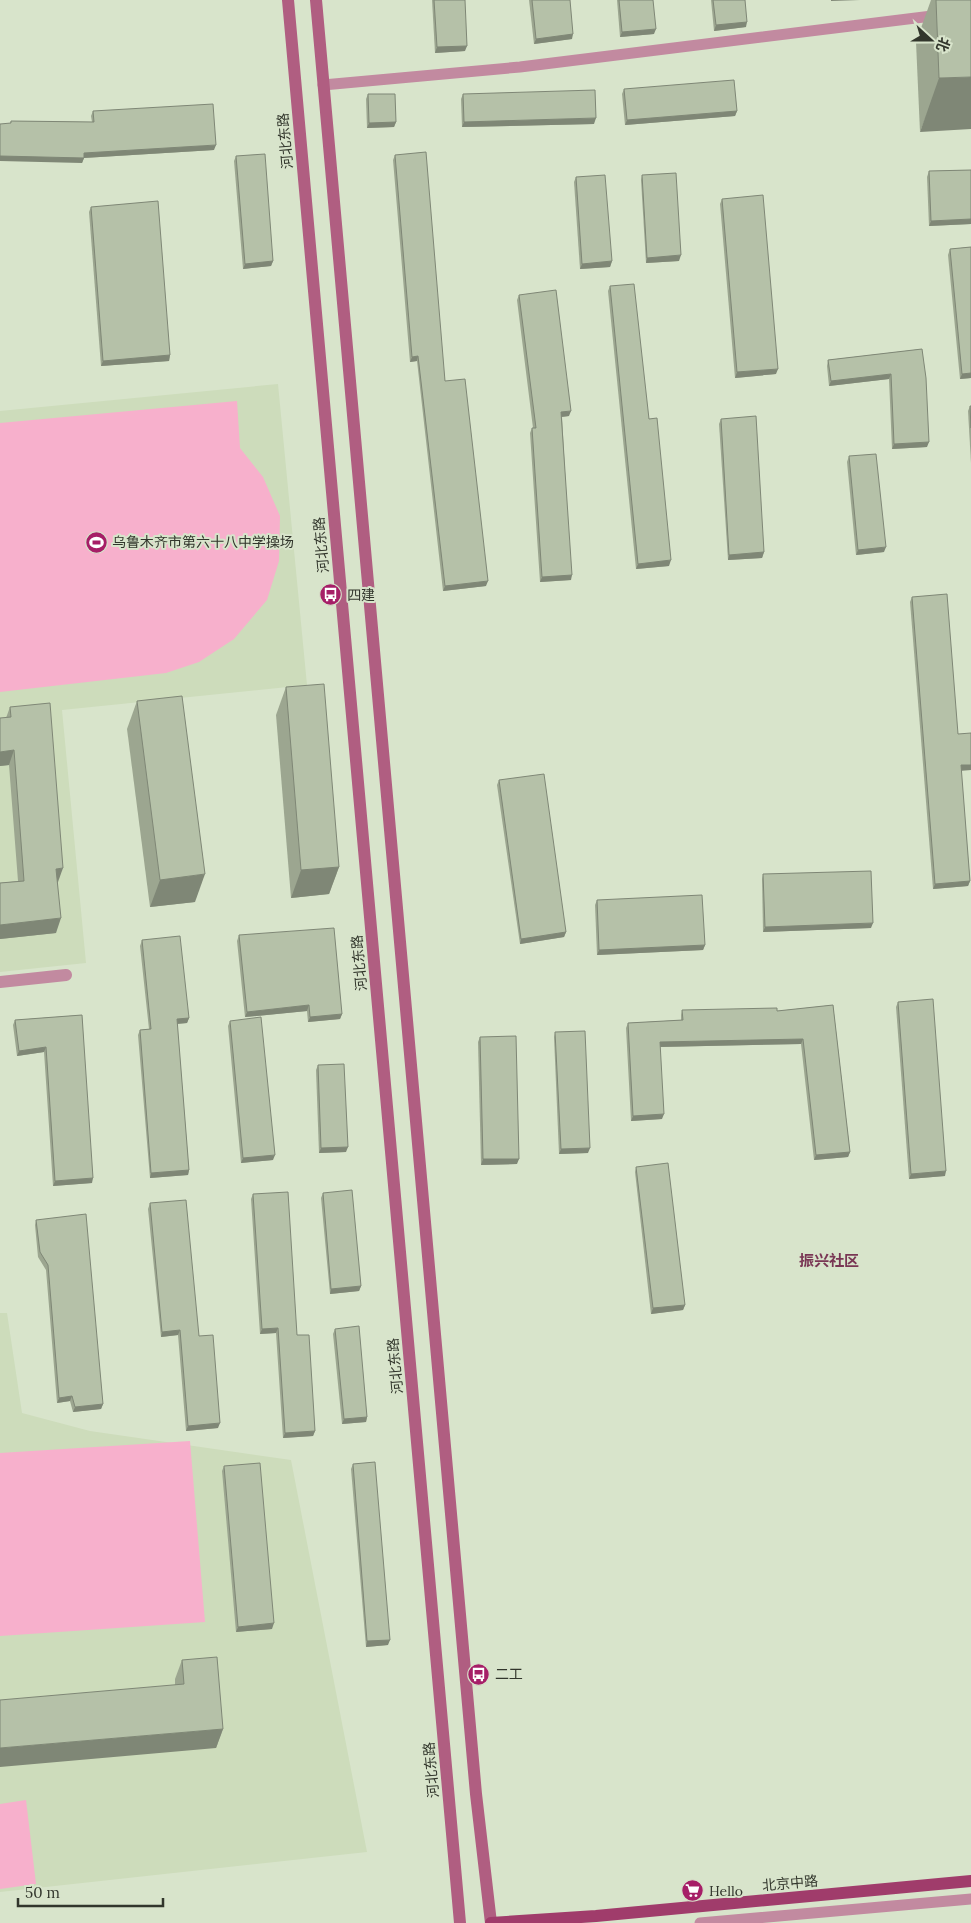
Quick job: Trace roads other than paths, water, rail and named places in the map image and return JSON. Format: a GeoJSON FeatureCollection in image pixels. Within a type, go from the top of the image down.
{"type":"FeatureCollection","features":[{"type":"Feature","properties":{"kind":"main road","name":"河北东路"},"geometry":{"type":"LineString","coordinates":[[288,0],[460,1923]]}},
{"type":"Feature","properties":{"kind":"main road"},"geometry":{"type":"LineString","coordinates":[[316,0],[476,1794],[491,1923]]}},
{"type":"Feature","properties":{"kind":"main road","name":"北京中路"},"geometry":{"type":"LineString","coordinates":[[491,1923],[596,1916],[971,1881]]}},
{"type":"Feature","properties":{"kind":"street"},"geometry":{"type":"LineString","coordinates":[[0,982],[66,975]]}},
{"type":"Feature","properties":{"kind":"lane"},"geometry":{"type":"LineString","coordinates":[[323,85],[520,67],[952,14]]}},
{"type":"Feature","properties":{"kind":"lane"},"geometry":{"type":"LineString","coordinates":[[700,1923],[971,1899]]}},
{"type":"Feature","properties":{"kind":"place","name":"乌鲁木齐市第六十八中学操场"},"geometry":{"type":"Point","coordinates":[96,542]}},
{"type":"Feature","properties":{"kind":"place","name":"四建"},"geometry":{"type":"Point","coordinates":[331,595]}},
{"type":"Feature","properties":{"kind":"place","name":"二工"},"geometry":{"type":"Point","coordinates":[479,1674]}},
{"type":"Feature","properties":{"kind":"place","name":"Hello"},"geometry":{"type":"Point","coordinates":[693,1891]}},
{"type":"Feature","properties":{"kind":"district","name":"振兴社区"},"geometry":{"type":"Point","coordinates":[829,1261]}}]}
